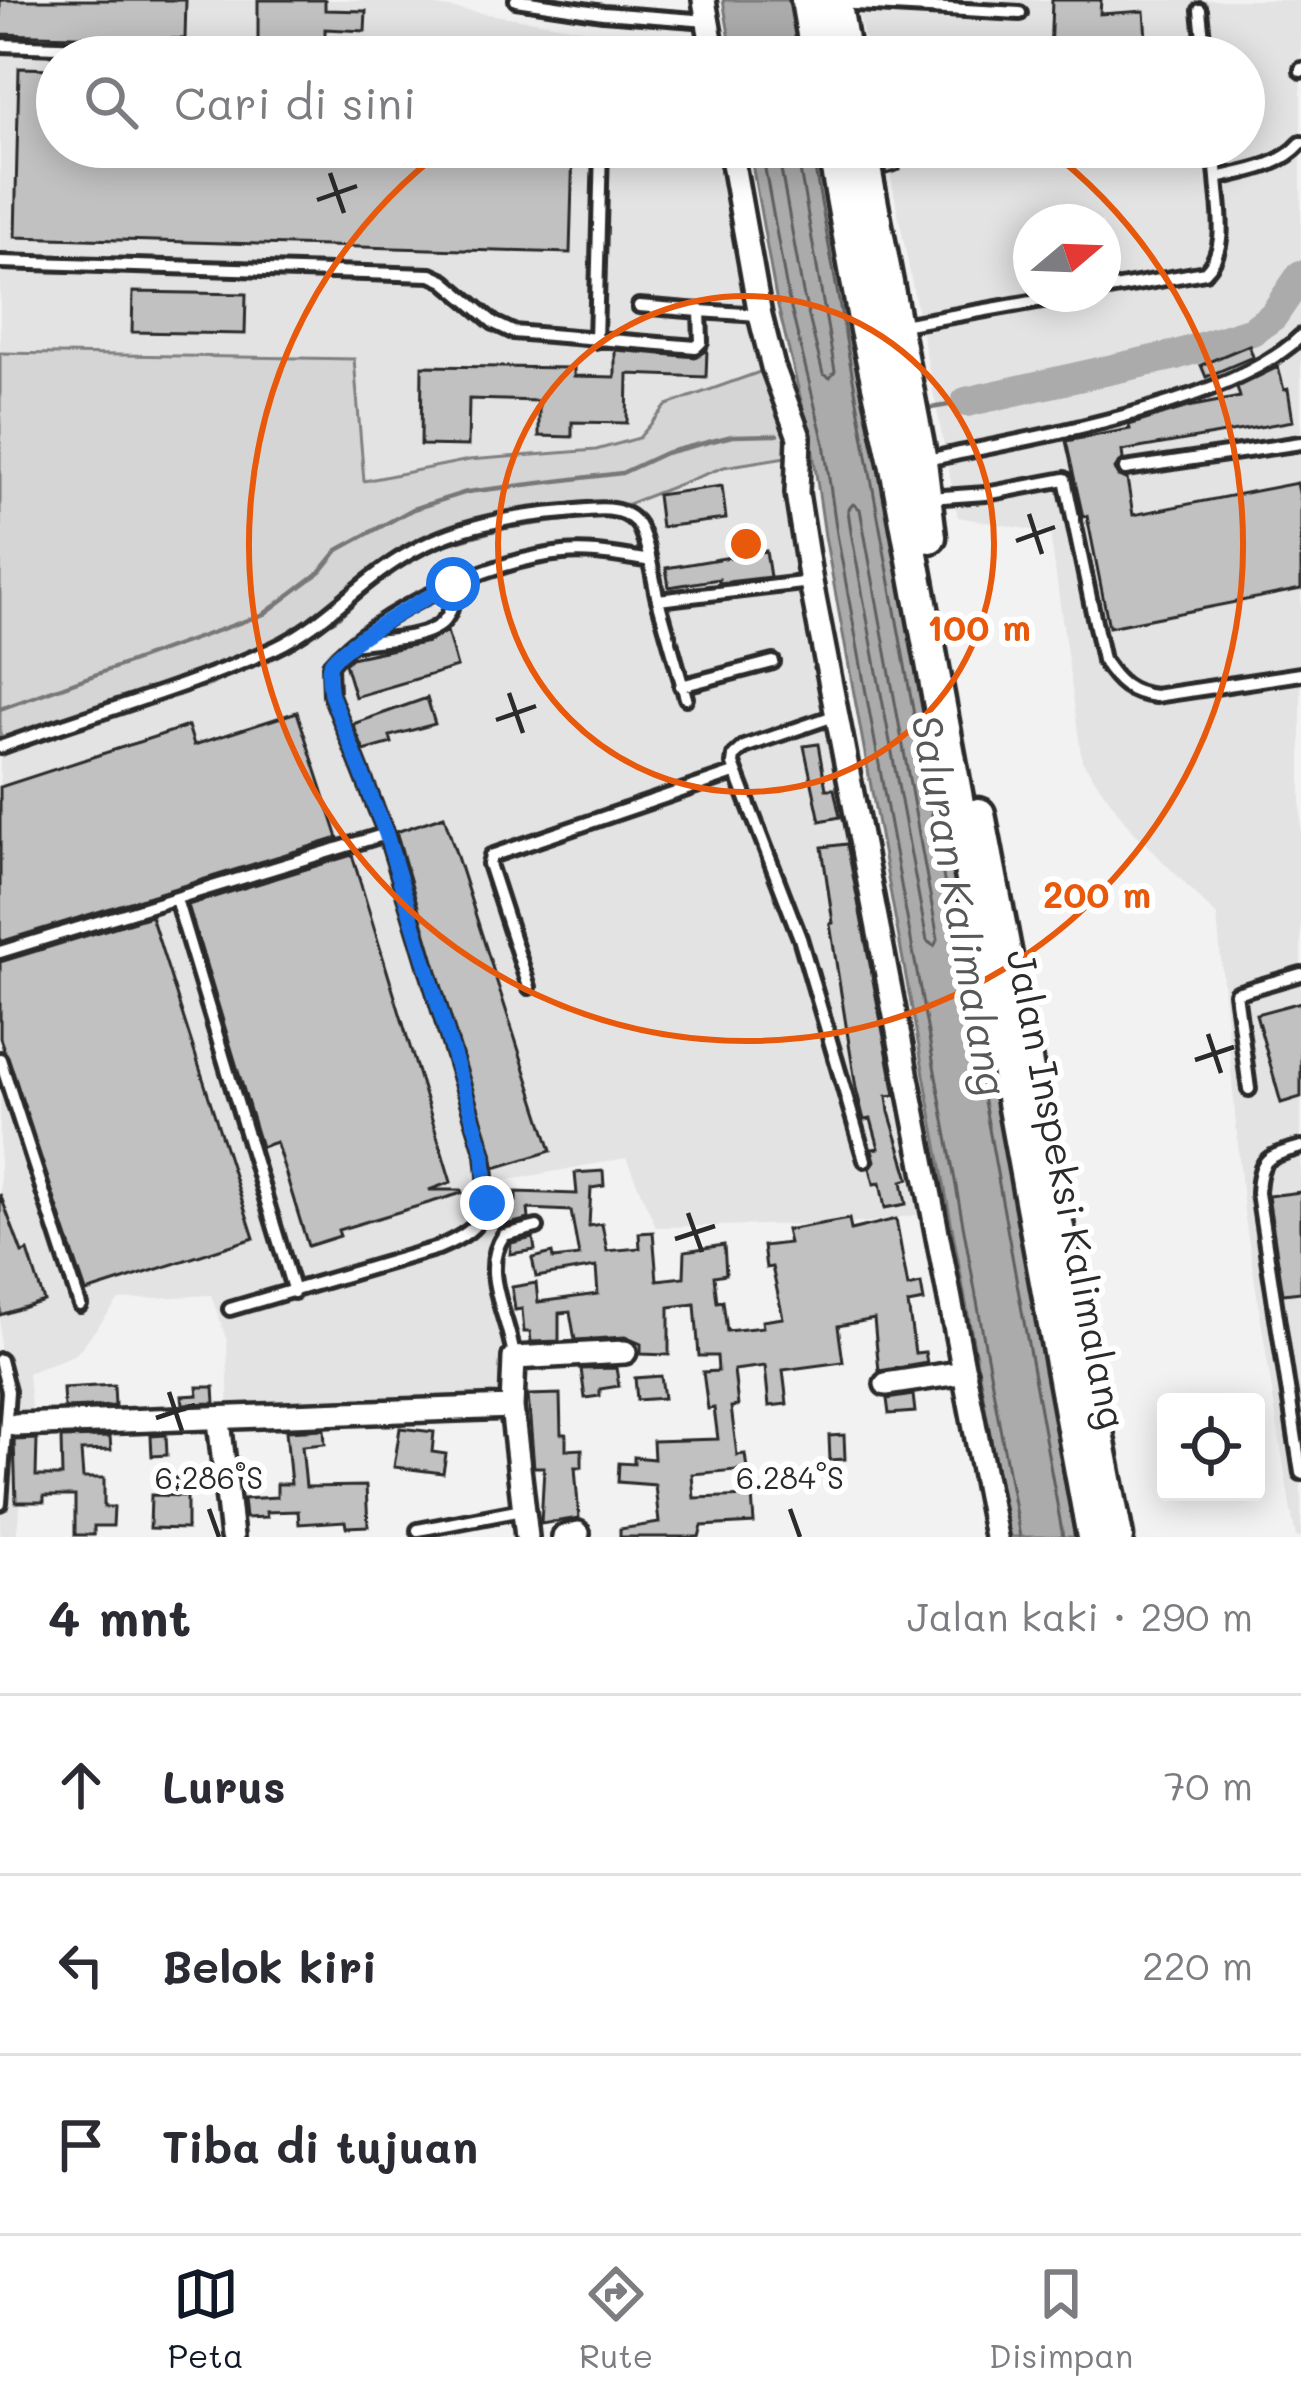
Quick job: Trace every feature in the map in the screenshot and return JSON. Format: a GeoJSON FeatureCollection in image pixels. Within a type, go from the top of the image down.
{"type":"FeatureCollection","features":[{"type":"Feature","properties":{"kind":"main road"},"geometry":{"type":"LineString","coordinates":[[820,36],[825,1]]}},
{"type":"Feature","properties":{"kind":"main road"},"geometry":{"type":"LineString","coordinates":[[825,1],[838,36]]}},
{"type":"Feature","properties":{"kind":"main road","name":"Jalan Inspeksi Kalimalang"},"geometry":{"type":"LineString","coordinates":[[838,168],[893,383],[1045,1215],[1117,1537]]}},
{"type":"Feature","properties":{"kind":"main road","name":"Jalan Inspeksi Kalimalang"},"geometry":{"type":"LineString","coordinates":[[864,168],[880,328]]}},
{"type":"Feature","properties":{"kind":"main road","name":"Jalan Inspeksi Kalimalang"},"geometry":{"type":"LineString","coordinates":[[1045,1215],[1093,1537]]}},
{"type":"Feature","properties":{"kind":"street"},"geometry":{"type":"LineString","coordinates":[[734,168],[760,315],[799,437],[797,493],[811,582],[996,1537]]}},
{"type":"Feature","properties":{"kind":"street"},"geometry":{"type":"LineString","coordinates":[[527,1537],[512,1407],[514,1358],[625,1352]]}},
{"type":"Feature","properties":{"kind":"street"},"geometry":{"type":"LineString","coordinates":[[886,1384],[964,1372]]}},
{"type":"Feature","properties":{"kind":"street"},"geometry":{"type":"LineString","coordinates":[[15,1425],[512,1407]]}},
{"type":"Feature","properties":{"kind":"street"},"geometry":{"type":"LineString","coordinates":[[219,1420],[232,1537]]}},
{"type":"Feature","properties":{"kind":"lane"},"geometry":{"type":"LineString","coordinates":[[516,0],[603,13],[706,10]]}},
{"type":"Feature","properties":{"kind":"lane"},"geometry":{"type":"LineString","coordinates":[[825,1],[1019,13]]}},
{"type":"Feature","properties":{"kind":"lane"},"geometry":{"type":"LineString","coordinates":[[1200,10],[1203,36]]}},
{"type":"Feature","properties":{"kind":"lane"},"geometry":{"type":"LineString","coordinates":[[0,45],[36,46]]}},
{"type":"Feature","properties":{"kind":"lane"},"geometry":{"type":"LineString","coordinates":[[1265,166],[1301,143]]}},
{"type":"Feature","properties":{"kind":"lane"},"geometry":{"type":"LineString","coordinates":[[596,341],[600,168]]}},
{"type":"Feature","properties":{"kind":"lane"},"geometry":{"type":"LineString","coordinates":[[1121,287],[1204,272],[1216,261],[1220,229],[1216,168]]}},
{"type":"Feature","properties":{"kind":"lane"},"geometry":{"type":"LineString","coordinates":[[1217,178],[1260,168]]}},
{"type":"Feature","properties":{"kind":"lane"},"geometry":{"type":"LineString","coordinates":[[0,262],[431,275],[513,332],[596,341],[696,347],[701,342],[700,311]]}},
{"type":"Feature","properties":{"kind":"lane"},"geometry":{"type":"LineString","coordinates":[[880,328],[1013,305]]}},
{"type":"Feature","properties":{"kind":"lane"},"geometry":{"type":"LineString","coordinates":[[639,306],[760,315]]}},
{"type":"Feature","properties":{"kind":"lane"},"geometry":{"type":"LineString","coordinates":[[906,453],[1053,433],[1170,401],[1265,365],[1301,336]]}},
{"type":"Feature","properties":{"kind":"lane"},"geometry":{"type":"LineString","coordinates":[[1125,469],[1301,443]]}},
{"type":"Feature","properties":{"kind":"lane"},"geometry":{"type":"LineString","coordinates":[[913,501],[1069,479],[1103,660],[1116,681],[1137,694],[1155,696],[1301,674]]}},
{"type":"Feature","properties":{"kind":"lane"},"geometry":{"type":"LineString","coordinates":[[0,747],[285,643],[319,623],[395,561],[454,532],[499,520],[609,509],[635,521],[644,538],[684,692],[773,662]]}},
{"type":"Feature","properties":{"kind":"lane"},"geometry":{"type":"LineString","coordinates":[[230,1309],[468,1235],[482,1221],[487,1203],[484,1155],[386,834],[331,695],[330,665],[413,604],[526,558],[595,552],[646,560]]}},
{"type":"Feature","properties":{"kind":"lane"},"geometry":{"type":"LineString","coordinates":[[658,600],[811,582]]}},
{"type":"Feature","properties":{"kind":"lane"},"geometry":{"type":"LineString","coordinates":[[355,644],[446,624],[455,608],[453,584]]}},
{"type":"Feature","properties":{"kind":"lane"},"geometry":{"type":"LineString","coordinates":[[837,715],[743,747],[734,756],[734,773],[800,938],[866,1160]]}},
{"type":"Feature","properties":{"kind":"lane"},"geometry":{"type":"LineString","coordinates":[[529,987],[489,864],[491,856],[734,773]]}},
{"type":"Feature","properties":{"kind":"lane"},"geometry":{"type":"LineString","coordinates":[[0,952],[386,834]]}},
{"type":"Feature","properties":{"kind":"lane"},"geometry":{"type":"LineString","coordinates":[[176,899],[294,1292]]}},
{"type":"Feature","properties":{"kind":"lane"},"geometry":{"type":"LineString","coordinates":[[1249,1089],[1236,993],[1301,974]]}},
{"type":"Feature","properties":{"kind":"lane"},"geometry":{"type":"LineString","coordinates":[[0,1059],[80,1305]]}},
{"type":"Feature","properties":{"kind":"lane"},"geometry":{"type":"LineString","coordinates":[[1301,1147],[1264,1161],[1258,1171],[1258,1193],[1301,1473]]}},
{"type":"Feature","properties":{"kind":"lane"},"geometry":{"type":"LineString","coordinates":[[514,1358],[491,1268],[493,1251],[504,1235],[537,1227]]}},
{"type":"Feature","properties":{"kind":"lane"},"geometry":{"type":"LineString","coordinates":[[0,1360],[8,1391],[0,1503]]}},
{"type":"Feature","properties":{"kind":"lane"},"geometry":{"type":"LineString","coordinates":[[418,1531],[522,1510]]}},
{"type":"Feature","properties":{"kind":"shaded area"},"geometry":{"type":"Polygon","coordinates":[[[0,0],[398,0],[629,36],[36,36],[36,168],[738,168],[771,368],[667,405],[640,438],[596,450],[469,460],[364,481],[354,359],[0,353],[0,0]]]}},
{"type":"Feature","properties":{"kind":"shaded area"},"geometry":{"type":"Polygon","coordinates":[[[856,0],[1301,0],[1301,1537],[1296,1537],[1290,1506],[1244,1212],[1217,916],[1129,827],[1082,761],[1050,533],[958,517],[889,168],[1265,168],[1265,36],[864,36],[856,0]]]}},
{"type":"Feature","properties":{"kind":"shaded area"},"geometry":{"type":"Polygon","coordinates":[[[0,353],[354,359],[364,481],[469,460],[596,450],[639,438],[667,405],[771,368],[798,455],[724,467],[597,516],[502,529],[408,555],[336,620],[211,685],[0,744],[0,353]]]}},
{"type":"Feature","properties":{"kind":"shaded area"},"geometry":{"type":"Polygon","coordinates":[[[798,455],[928,1213],[864,1223],[656,1227],[626,1158],[504,1181],[496,1256],[522,1342],[518,1402],[229,1426],[227,1340],[211,1295],[119,1300],[76,1354],[28,1373],[32,1417],[16,1537],[0,1537],[0,744],[408,555],[502,529],[597,516],[724,467],[798,455]]]}},
{"type":"Feature","properties":{"kind":"water"},"geometry":{"type":"Polygon","coordinates":[[[723,0],[796,0],[802,36],[729,36],[723,0]]]}},
{"type":"Feature","properties":{"kind":"water"},"geometry":{"type":"Polygon","coordinates":[[[753,168],[826,168],[1075,1537],[1009,1537],[812,445],[776,298],[753,168]]]}},
{"type":"Feature","properties":{"kind":"building"},"geometry":{"type":"Polygon","coordinates":[[[0,0],[186,0],[185,36],[0,34],[0,0]]]}},
{"type":"Feature","properties":{"kind":"building"},"geometry":{"type":"Polygon","coordinates":[[[258,0],[325,0],[325,10],[366,11],[365,31],[325,29],[325,36],[258,36],[258,0]]]}},
{"type":"Feature","properties":{"kind":"building"},"geometry":{"type":"Polygon","coordinates":[[[1052,0],[1101,0],[1100,14],[1144,11],[1146,36],[1051,36],[1052,0]]]}},
{"type":"Feature","properties":{"kind":"building"},"geometry":{"type":"Polygon","coordinates":[[[19,68],[36,68],[36,168],[572,168],[570,253],[15,237],[19,68]]]}},
{"type":"Feature","properties":{"kind":"building"},"geometry":{"type":"Polygon","coordinates":[[[133,292],[246,294],[245,334],[132,332],[133,292]]]}},
{"type":"Feature","properties":{"kind":"building"},"geometry":{"type":"Polygon","coordinates":[[[1249,345],[1253,357],[1206,377],[1201,365],[1249,345]]]}},
{"type":"Feature","properties":{"kind":"building"},"geometry":{"type":"Polygon","coordinates":[[[615,350],[695,357],[707,350],[706,377],[628,374],[627,423],[572,422],[572,437],[539,436],[539,401],[469,399],[468,446],[421,445],[422,366],[574,368],[574,376],[615,377],[615,350]]]}},
{"type":"Feature","properties":{"kind":"building"},"geometry":{"type":"Polygon","coordinates":[[[1278,367],[1284,390],[1288,389],[1293,421],[1122,451],[1123,459],[1115,469],[1127,479],[1133,515],[1297,483],[1301,589],[1109,627],[1066,441],[1130,429],[1129,425],[1188,407],[1240,397],[1237,387],[1278,367]]]}},
{"type":"Feature","properties":{"kind":"building"},"geometry":{"type":"Polygon","coordinates":[[[722,486],[726,519],[661,527],[657,495],[722,486]]]}},
{"type":"Feature","properties":{"kind":"building"},"geometry":{"type":"Polygon","coordinates":[[[766,551],[770,577],[669,587],[666,568],[766,551]]]}},
{"type":"Feature","properties":{"kind":"building"},"geometry":{"type":"Polygon","coordinates":[[[447,631],[457,667],[355,697],[345,664],[351,658],[428,642],[447,631]]]}},
{"type":"Feature","properties":{"kind":"building"},"geometry":{"type":"Polygon","coordinates":[[[427,698],[435,724],[390,736],[392,743],[364,751],[353,724],[427,698]]]}},
{"type":"Feature","properties":{"kind":"building"},"geometry":{"type":"Polygon","coordinates":[[[297,712],[338,838],[0,942],[0,787],[188,726],[194,745],[297,712]]]}},
{"type":"Feature","properties":{"kind":"building"},"geometry":{"type":"Polygon","coordinates":[[[818,744],[826,789],[834,789],[840,817],[820,821],[804,746],[818,744]]]}},
{"type":"Feature","properties":{"kind":"building"},"geometry":{"type":"Polygon","coordinates":[[[444,816],[551,1151],[495,1168],[396,832],[444,816]]]}},
{"type":"Feature","properties":{"kind":"building"},"geometry":{"type":"Polygon","coordinates":[[[847,844],[895,1095],[887,1096],[889,1112],[909,1179],[902,1181],[906,1204],[885,1208],[880,1183],[874,1184],[870,1168],[875,1161],[872,1149],[879,1148],[871,1119],[864,1120],[856,1088],[830,924],[822,847],[847,844]]]}},
{"type":"Feature","properties":{"kind":"building"},"geometry":{"type":"Polygon","coordinates":[[[352,855],[451,1182],[429,1190],[462,1193],[338,1230],[340,1236],[308,1246],[276,1142],[261,1147],[188,905],[352,855]]]}},
{"type":"Feature","properties":{"kind":"building"},"geometry":{"type":"Polygon","coordinates":[[[151,916],[254,1238],[86,1292],[0,1038],[0,962],[151,916]]]}},
{"type":"Feature","properties":{"kind":"building"},"geometry":{"type":"Polygon","coordinates":[[[1301,1002],[1301,1097],[1281,1103],[1256,1014],[1301,1002]]]}},
{"type":"Feature","properties":{"kind":"building"},"geometry":{"type":"Polygon","coordinates":[[[603,1171],[604,1186],[591,1188],[589,1226],[602,1224],[607,1251],[640,1248],[639,1233],[653,1232],[657,1280],[684,1277],[685,1251],[724,1245],[726,1274],[714,1276],[727,1331],[763,1327],[762,1321],[783,1318],[763,1246],[789,1243],[786,1230],[849,1219],[851,1230],[896,1219],[908,1287],[921,1284],[924,1301],[908,1304],[915,1353],[925,1352],[927,1363],[879,1371],[874,1319],[838,1326],[843,1362],[783,1370],[787,1404],[769,1406],[765,1366],[734,1370],[738,1406],[731,1407],[737,1455],[745,1454],[747,1469],[692,1474],[694,1498],[752,1496],[754,1523],[702,1526],[699,1537],[620,1537],[620,1529],[659,1523],[655,1485],[618,1482],[619,1463],[634,1464],[634,1457],[654,1459],[653,1441],[718,1439],[703,1372],[718,1371],[717,1356],[699,1356],[695,1304],[669,1307],[669,1355],[641,1354],[641,1344],[625,1337],[575,1340],[570,1312],[559,1313],[559,1341],[531,1342],[530,1332],[524,1332],[522,1309],[515,1310],[512,1287],[536,1283],[538,1302],[598,1294],[596,1267],[536,1277],[532,1258],[552,1253],[553,1259],[579,1256],[571,1211],[528,1209],[529,1219],[505,1225],[504,1220],[495,1220],[496,1200],[516,1201],[516,1192],[577,1194],[575,1173],[603,1171]]]}},
{"type":"Feature","properties":{"kind":"building"},"geometry":{"type":"Polygon","coordinates":[[[1301,1192],[1301,1292],[1283,1294],[1268,1196],[1301,1192]]]}},
{"type":"Feature","properties":{"kind":"building"},"geometry":{"type":"Polygon","coordinates":[[[0,1194],[22,1253],[28,1251],[44,1301],[0,1315],[0,1194]]]}},
{"type":"Feature","properties":{"kind":"building"},"geometry":{"type":"Polygon","coordinates":[[[533,1238],[535,1250],[510,1254],[511,1243],[533,1238]]]}},
{"type":"Feature","properties":{"kind":"building"},"geometry":{"type":"Polygon","coordinates":[[[616,1368],[619,1386],[585,1398],[581,1369],[616,1368]]]}},
{"type":"Feature","properties":{"kind":"building"},"geometry":{"type":"Polygon","coordinates":[[[661,1376],[664,1398],[637,1400],[635,1378],[661,1376]]]}},
{"type":"Feature","properties":{"kind":"building"},"geometry":{"type":"Polygon","coordinates":[[[114,1385],[115,1406],[64,1408],[63,1388],[114,1385]]]}},
{"type":"Feature","properties":{"kind":"building"},"geometry":{"type":"Polygon","coordinates":[[[197,1387],[214,1387],[215,1403],[183,1404],[182,1396],[198,1395],[197,1387]]]}},
{"type":"Feature","properties":{"kind":"building"},"geometry":{"type":"Polygon","coordinates":[[[560,1394],[566,1450],[582,1449],[582,1467],[575,1467],[579,1518],[541,1524],[544,1467],[534,1467],[528,1395],[560,1394]]]}},
{"type":"Feature","properties":{"kind":"building"},"geometry":{"type":"Polygon","coordinates":[[[913,1395],[915,1412],[889,1414],[887,1399],[913,1395]]]}},
{"type":"Feature","properties":{"kind":"building"},"geometry":{"type":"Polygon","coordinates":[[[400,1428],[434,1432],[432,1452],[446,1454],[443,1473],[394,1467],[400,1428]]]}},
{"type":"Feature","properties":{"kind":"building"},"geometry":{"type":"Polygon","coordinates":[[[324,1429],[325,1444],[302,1446],[306,1487],[366,1486],[368,1526],[346,1527],[345,1521],[299,1524],[298,1511],[245,1518],[243,1499],[277,1497],[277,1484],[291,1484],[286,1431],[324,1429]]]}},
{"type":"Feature","properties":{"kind":"building"},"geometry":{"type":"Polygon","coordinates":[[[166,1435],[167,1455],[152,1456],[151,1436],[166,1435]]]}},
{"type":"Feature","properties":{"kind":"building"},"geometry":{"type":"Polygon","coordinates":[[[844,1435],[845,1459],[830,1460],[829,1436],[844,1435]]]}},
{"type":"Feature","properties":{"kind":"building"},"geometry":{"type":"Polygon","coordinates":[[[110,1437],[111,1450],[81,1451],[83,1478],[104,1478],[104,1507],[114,1507],[113,1526],[94,1526],[94,1535],[75,1535],[75,1496],[16,1502],[14,1440],[37,1439],[36,1476],[62,1476],[61,1438],[110,1437]]]}},
{"type":"Feature","properties":{"kind":"building"},"geometry":{"type":"Polygon","coordinates":[[[196,1477],[196,1492],[176,1493],[175,1478],[196,1477]]]}},
{"type":"Feature","properties":{"kind":"building"},"geometry":{"type":"Polygon","coordinates":[[[151,1495],[187,1496],[187,1529],[150,1528],[151,1495]]]}},
{"type":"Feature","properties":{"kind":"waterway"},"geometry":{"type":"LineString","coordinates":[[966,402],[1176,355],[1252,331],[1273,316],[1301,275]]}},
{"type":"Feature","properties":{"kind":"waterway"},"geometry":{"type":"LineString","coordinates":[[931,408],[966,402]]}},
{"type":"Feature","properties":{"kind":"waterway"},"geometry":{"type":"LineString","coordinates":[[0,709],[264,614],[321,571],[338,550],[413,509],[467,492],[622,473],[665,453],[732,436],[777,435]]}},
{"type":"Feature","properties":{"kind":"route"},"geometry":{"type":"LineString","coordinates":[[453,584],[413,604],[340,653],[330,665],[330,680],[331,695],[386,834],[484,1155],[487,1203]]}},
{"type":"Feature","properties":{"kind":"water label","name":"Saluran Kalimalang"},"geometry":{"type":"Point","coordinates":[961,905]}}]}
